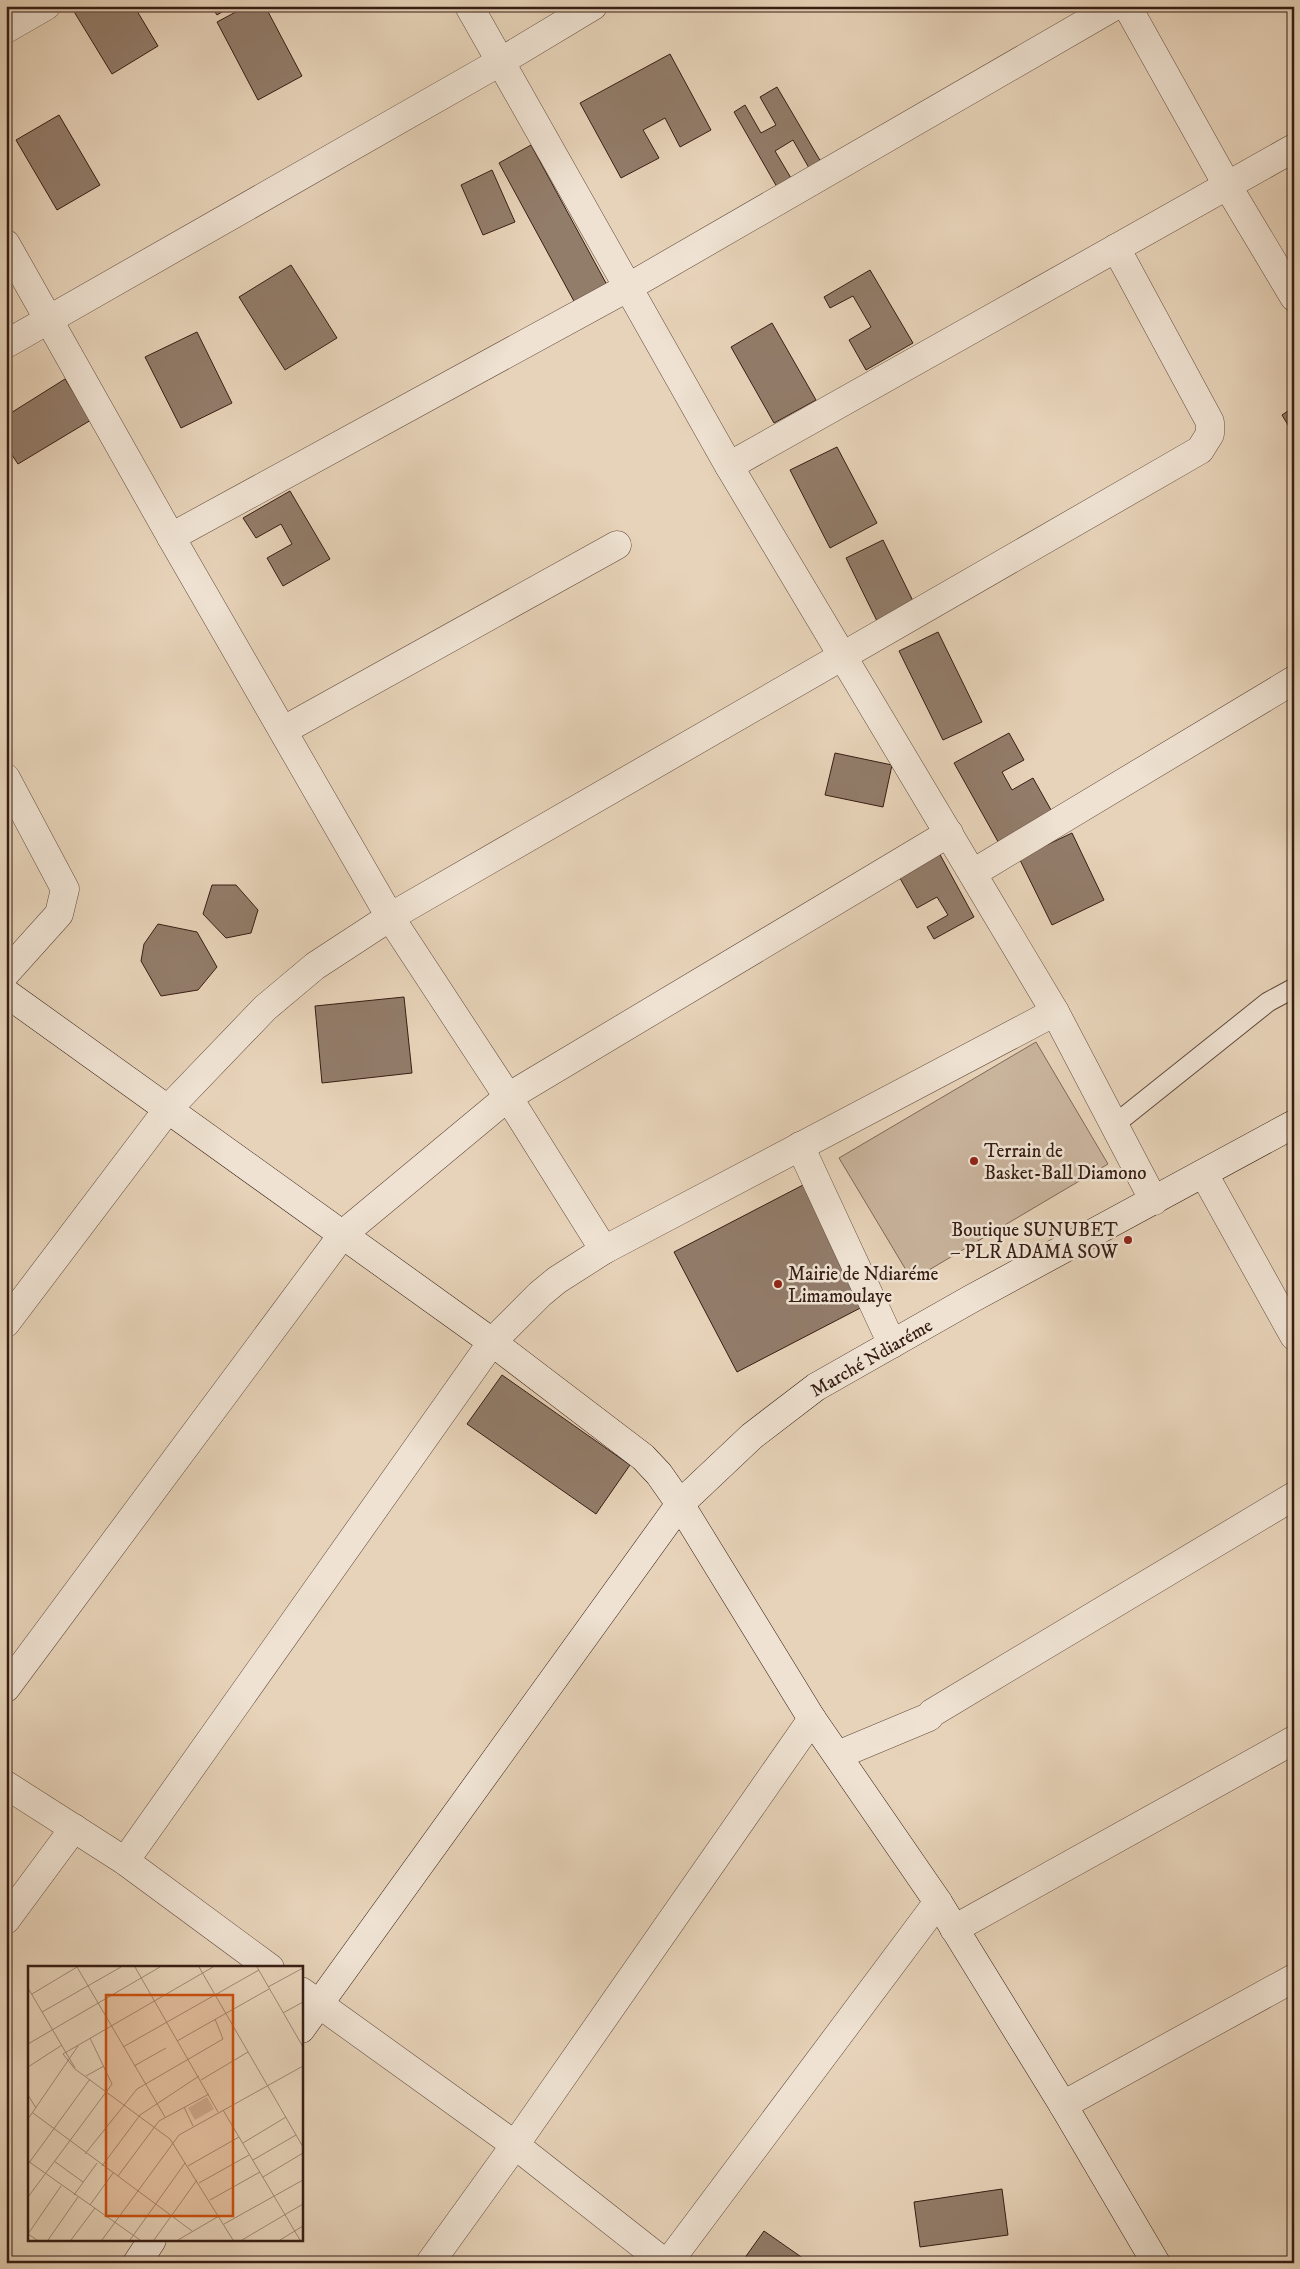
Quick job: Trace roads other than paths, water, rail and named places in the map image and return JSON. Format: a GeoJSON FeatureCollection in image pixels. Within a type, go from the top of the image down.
{"type":"FeatureCollection","features":[{"type":"Feature","properties":{"kind":"street"},"geometry":{"type":"LineString","coordinates":[[6,29],[46,6]]}},
{"type":"Feature","properties":{"kind":"street"},"geometry":{"type":"LineString","coordinates":[[469,6],[729,466],[841,657],[973,873],[1055,1012],[1154,1201]]}},
{"type":"Feature","properties":{"kind":"street"},"geometry":{"type":"LineString","coordinates":[[6,344],[500,62],[593,6]]}},
{"type":"Feature","properties":{"kind":"street"},"geometry":{"type":"LineString","coordinates":[[171,537],[627,288],[1115,6]]}},
{"type":"Feature","properties":{"kind":"street"},"geometry":{"type":"LineString","coordinates":[[1127,6],[1227,185],[1294,297]]}},
{"type":"Feature","properties":{"kind":"street"},"geometry":{"type":"LineString","coordinates":[[729,466],[1294,148]]}},
{"type":"Feature","properties":{"kind":"street"},"geometry":{"type":"LineString","coordinates":[[6,244],[51,320],[171,537],[284,730],[390,917],[508,1097],[604,1250]]}},
{"type":"Feature","properties":{"kind":"street"},"geometry":{"type":"LineString","coordinates":[[6,1324],[168,1108],[265,1008],[315,966],[390,917],[1200,450],[1207,442],[1212,427],[1210,422],[1116,248]]}},
{"type":"Feature","properties":{"kind":"street"},"geometry":{"type":"LineString","coordinates":[[284,730],[618,545]]}},
{"type":"Feature","properties":{"kind":"street"},"geometry":{"type":"LineString","coordinates":[[973,873],[1294,680]]}},
{"type":"Feature","properties":{"kind":"street"},"geometry":{"type":"LineString","coordinates":[[6,778],[65,889],[59,914],[6,973]]}},
{"type":"Feature","properties":{"kind":"street"},"geometry":{"type":"LineString","coordinates":[[6,1688],[343,1234],[508,1097],[949,834]]}},
{"type":"Feature","properties":{"kind":"street"},"geometry":{"type":"LineString","coordinates":[[6,993],[492,1342],[643,1457],[659,1474],[680,1504],[812,1719],[938,1902],[1063,2105],[1156,2263]]}},
{"type":"Feature","properties":{"kind":"street"},"geometry":{"type":"LineString","coordinates":[[125,1861],[492,1342],[540,1294],[557,1280],[604,1250],[1055,1012]]}},
{"type":"Feature","properties":{"kind":"street","name":"Marché Ndiaréme"},"geometry":{"type":"LineString","coordinates":[[302,2025],[310,1997],[680,1504],[752,1436],[809,1392],[892,1344],[971,1299],[1294,1124]]}},
{"type":"Feature","properties":{"kind":"street"},"geometry":{"type":"LineString","coordinates":[[800,1146],[892,1344]]}},
{"type":"Feature","properties":{"kind":"street"},"geometry":{"type":"LineString","coordinates":[[1204,1174],[1294,1336]]}},
{"type":"Feature","properties":{"kind":"street"},"geometry":{"type":"LineString","coordinates":[[838,1756],[930,1717],[941,1708],[1294,1496]]}},
{"type":"Feature","properties":{"kind":"street"},"geometry":{"type":"LineString","coordinates":[[430,2263],[515,2146],[812,1719]]}},
{"type":"Feature","properties":{"kind":"street"},"geometry":{"type":"LineString","coordinates":[[954,1929],[1294,1740]]}},
{"type":"Feature","properties":{"kind":"street"},"geometry":{"type":"LineString","coordinates":[[6,1785],[125,1861],[267,1966]]}},
{"type":"Feature","properties":{"kind":"street"},"geometry":{"type":"LineString","coordinates":[[6,1920],[74,1828]]}},
{"type":"Feature","properties":{"kind":"street"},"geometry":{"type":"LineString","coordinates":[[310,1997],[515,2146],[667,2263],[938,1902]]}},
{"type":"Feature","properties":{"kind":"street"},"geometry":{"type":"LineString","coordinates":[[1063,2105],[1294,1978]]}},
{"type":"Feature","properties":{"kind":"street"},"geometry":{"type":"LineString","coordinates":[[136,2263],[151,2242]]}},
{"type":"Feature","properties":{"kind":"lane"},"geometry":{"type":"LineString","coordinates":[[1114,1125],[1268,1002],[1294,988]]}},
{"type":"Feature","properties":{"kind":"place","name":"Terrain de Basket-Ball Diamono"},"geometry":{"type":"Point","coordinates":[974,1161]}},
{"type":"Feature","properties":{"kind":"place","name":"Boutique SUNUBET – PLR ADAMA SOW"},"geometry":{"type":"Point","coordinates":[1128,1240]}},
{"type":"Feature","properties":{"kind":"place","name":"Mairie de Ndiaréme Limamoulaye"},"geometry":{"type":"Point","coordinates":[778,1284]}}]}
